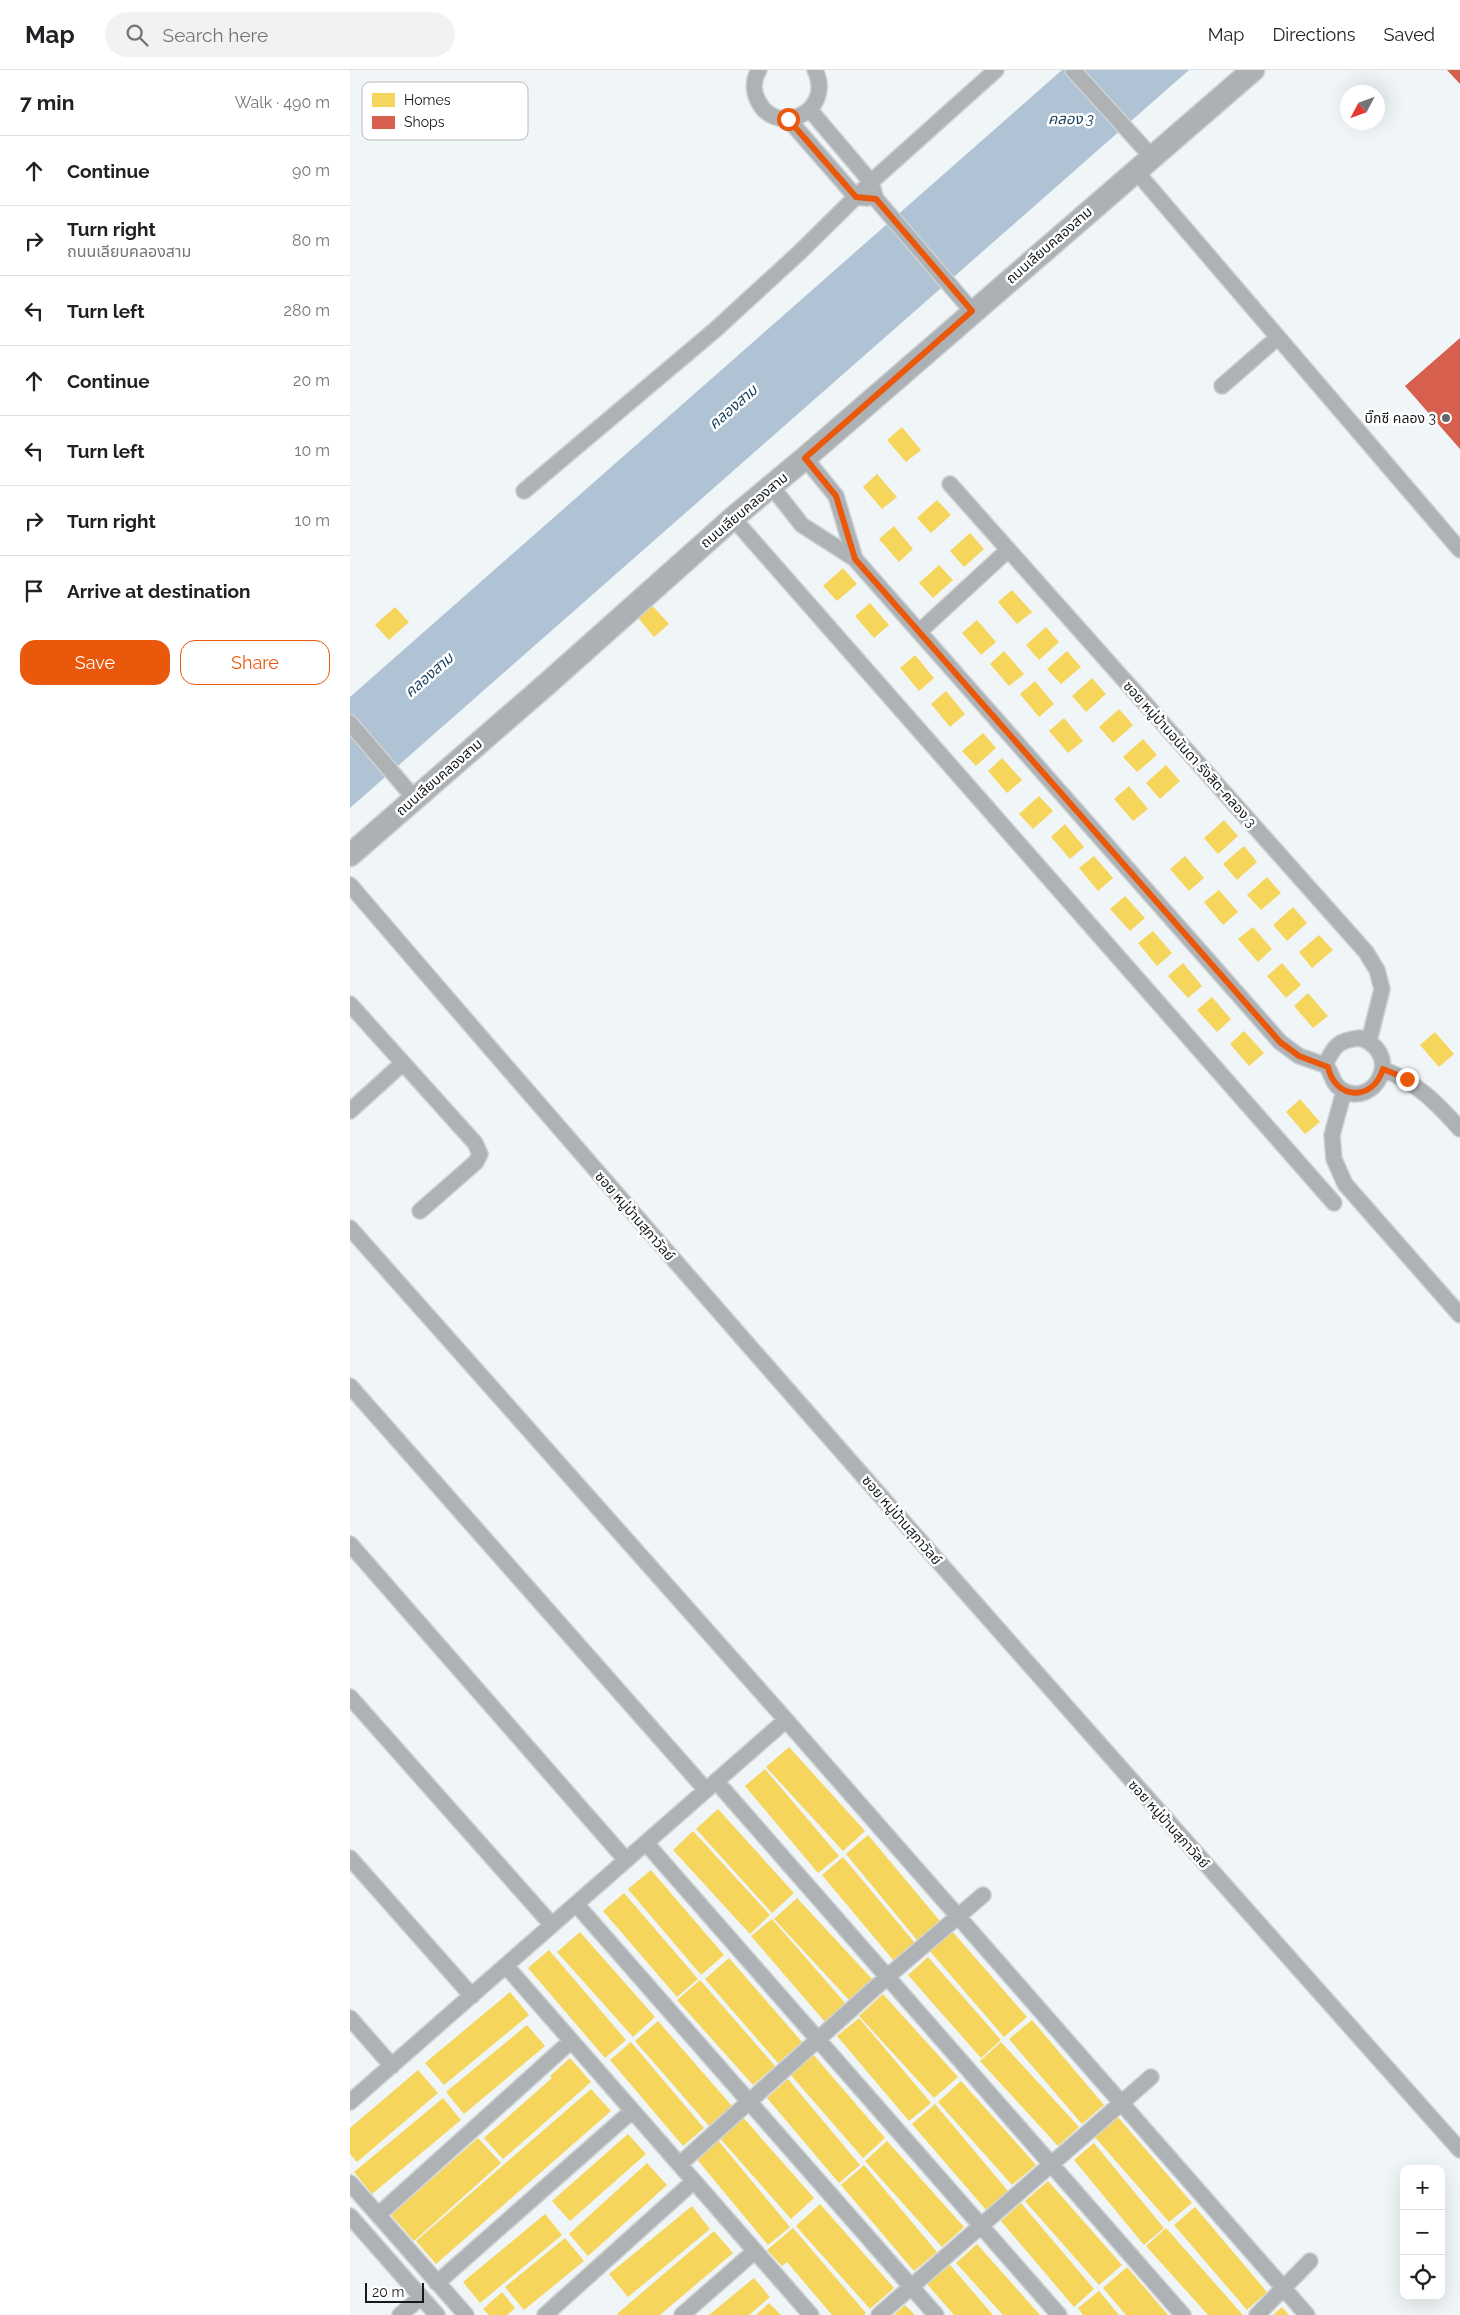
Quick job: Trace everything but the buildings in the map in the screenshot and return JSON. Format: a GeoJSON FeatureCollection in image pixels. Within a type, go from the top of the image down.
{"type":"FeatureCollection","features":[{"type":"Feature","properties":{"kind":"main road","name":"ถนนเลียบคลองสาม"},"geometry":{"type":"LineString","coordinates":[[350,855],[733,518],[772,487],[972,311],[1253,70]]}},
{"type":"Feature","properties":{"kind":"street"},"geometry":{"type":"LineString","coordinates":[[759,70],[754,84],[755,95],[760,105],[767,113],[777,118],[788,119],[800,117],[810,110],[817,100],[818,78],[814,70]]}},
{"type":"Feature","properties":{"kind":"street"},"geometry":{"type":"LineString","coordinates":[[524,490],[715,330],[800,252],[871,182],[996,70]]}},
{"type":"Feature","properties":{"kind":"street"},"geometry":{"type":"LineString","coordinates":[[1073,70],[1134,137],[1143,163],[1277,338],[1460,550]]}},
{"type":"Feature","properties":{"kind":"street"},"geometry":{"type":"LineString","coordinates":[[810,110],[871,182],[879,202],[972,311]]}},
{"type":"Feature","properties":{"kind":"street"},"geometry":{"type":"LineString","coordinates":[[788,119],[856,197],[879,202]]}},
{"type":"Feature","properties":{"kind":"street"},"geometry":{"type":"LineString","coordinates":[[1222,386],[1277,338]]}},
{"type":"Feature","properties":{"kind":"street"},"geometry":{"type":"LineString","coordinates":[[805,458],[836,496],[855,559]]}},
{"type":"Feature","properties":{"kind":"street","name":"ซอย หมู่บ้านอนันดา รังสิต-คลอง 3"},"geometry":{"type":"LineString","coordinates":[[950,484],[1366,952],[1377,970],[1382,989],[1369,1041]]}},
{"type":"Feature","properties":{"kind":"street"},"geometry":{"type":"LineString","coordinates":[[772,487],[802,525],[855,559],[1280,1042],[1299,1056],[1325,1065],[1335,1084],[1344,1091],[1353,1093],[1365,1092],[1373,1087],[1380,1078],[1383,1069],[1381,1055],[1369,1041],[1360,1038],[1347,1039],[1338,1044],[1332,1050],[1325,1065]]}},
{"type":"Feature","properties":{"kind":"street"},"geometry":{"type":"LineString","coordinates":[[733,518],[1334,1203]]}},
{"type":"Feature","properties":{"kind":"street"},"geometry":{"type":"LineString","coordinates":[[919,632],[1008,550]]}},
{"type":"Feature","properties":{"kind":"street"},"geometry":{"type":"LineString","coordinates":[[350,723],[414,799]]}},
{"type":"Feature","properties":{"kind":"street","name":"ซอย หมู่บ้านสุภาวัลย์"},"geometry":{"type":"LineString","coordinates":[[350,885],[565,1137],[831,1437],[906,1526],[1460,2150]]}},
{"type":"Feature","properties":{"kind":"street"},"geometry":{"type":"LineString","coordinates":[[350,1004],[475,1143],[480,1154],[476,1162],[420,1211]]}},
{"type":"Feature","properties":{"kind":"street"},"geometry":{"type":"LineString","coordinates":[[350,1112],[403,1063]]}},
{"type":"Feature","properties":{"kind":"street"},"geometry":{"type":"LineString","coordinates":[[1383,1069],[1407,1079],[1435,1101],[1460,1129]]}},
{"type":"Feature","properties":{"kind":"street"},"geometry":{"type":"LineString","coordinates":[[1344,1091],[1332,1135],[1334,1159],[1345,1184],[1460,1315]]}},
{"type":"Feature","properties":{"kind":"street"},"geometry":{"type":"LineString","coordinates":[[350,1228],[786,1720],[1307,2315]]}},
{"type":"Feature","properties":{"kind":"street"},"geometry":{"type":"LineString","coordinates":[[350,1386],[711,1786],[887,1977],[1183,2315]]}},
{"type":"Feature","properties":{"kind":"street"},"geometry":{"type":"LineString","coordinates":[[350,1544],[626,1860]]}},
{"type":"Feature","properties":{"kind":"street"},"geometry":{"type":"LineString","coordinates":[[350,1696],[552,1925]]}},
{"type":"Feature","properties":{"kind":"street"},"geometry":{"type":"LineString","coordinates":[[350,2102],[786,1720]]}},
{"type":"Feature","properties":{"kind":"street"},"geometry":{"type":"LineString","coordinates":[[646,1843],[1059,2315]]}},
{"type":"Feature","properties":{"kind":"street"},"geometry":{"type":"LineString","coordinates":[[350,1858],[472,1996]]}},
{"type":"Feature","properties":{"kind":"street"},"geometry":{"type":"LineString","coordinates":[[680,2164],[887,1977],[984,1895]]}},
{"type":"Feature","properties":{"kind":"street"},"geometry":{"type":"LineString","coordinates":[[576,1904],[936,2315]]}},
{"type":"Feature","properties":{"kind":"street"},"geometry":{"type":"LineString","coordinates":[[506,1966],[811,2315]]}},
{"type":"Feature","properties":{"kind":"street"},"geometry":{"type":"LineString","coordinates":[[350,2018],[392,2066]]}},
{"type":"Feature","properties":{"kind":"street"},"geometry":{"type":"LineString","coordinates":[[378,2215],[572,2041]]}},
{"type":"Feature","properties":{"kind":"street"},"geometry":{"type":"LineString","coordinates":[[879,2315],[1150,2077]]}},
{"type":"Feature","properties":{"kind":"street"},"geometry":{"type":"LineString","coordinates":[[437,2283],[632,2111]]}},
{"type":"Feature","properties":{"kind":"street"},"geometry":{"type":"LineString","coordinates":[[545,2315],[694,2181]]}},
{"type":"Feature","properties":{"kind":"street"},"geometry":{"type":"LineString","coordinates":[[350,2184],[466,2315]]}},
{"type":"Feature","properties":{"kind":"street"},"geometry":{"type":"LineString","coordinates":[[353,2225],[437,2315]]}},
{"type":"Feature","properties":{"kind":"street"},"geometry":{"type":"LineString","coordinates":[[682,2315],[755,2251]]}},
{"type":"Feature","properties":{"kind":"street"},"geometry":{"type":"LineString","coordinates":[[1257,2315],[1310,2262]]}},
{"type":"Feature","properties":{"kind":"street"},"geometry":{"type":"LineString","coordinates":[[400,2315],[421,2296]]}},
{"type":"Feature","properties":{"kind":"water","name":"คลอง 3"},"geometry":{"type":"Polygon","coordinates":[[[1062,70],[1189,70],[350,808],[350,697],[1062,70]]]}},
{"type":"Feature","properties":{"kind":"place","name":"บิ๊กซี คลอง 3"},"geometry":{"type":"Point","coordinates":[1446,418]}},
{"type":"Feature","properties":{"kind":"route"},"geometry":{"type":"LineString","coordinates":[[788,119],[856,197],[876,199],[972,311],[805,458],[836,496],[855,559],[1280,1042],[1299,1056],[1328,1067],[1330,1076],[1335,1084],[1344,1091],[1353,1093],[1365,1092],[1373,1087],[1380,1078],[1383,1069],[1407,1079]]}},
{"type":"Feature","properties":{"kind":"water label","name":"คลองสาม"},"geometry":{"type":"Point","coordinates":[733,407]}},
{"type":"Feature","properties":{"kind":"water label","name":"คลองสาม"},"geometry":{"type":"Point","coordinates":[429,675]}}]}
